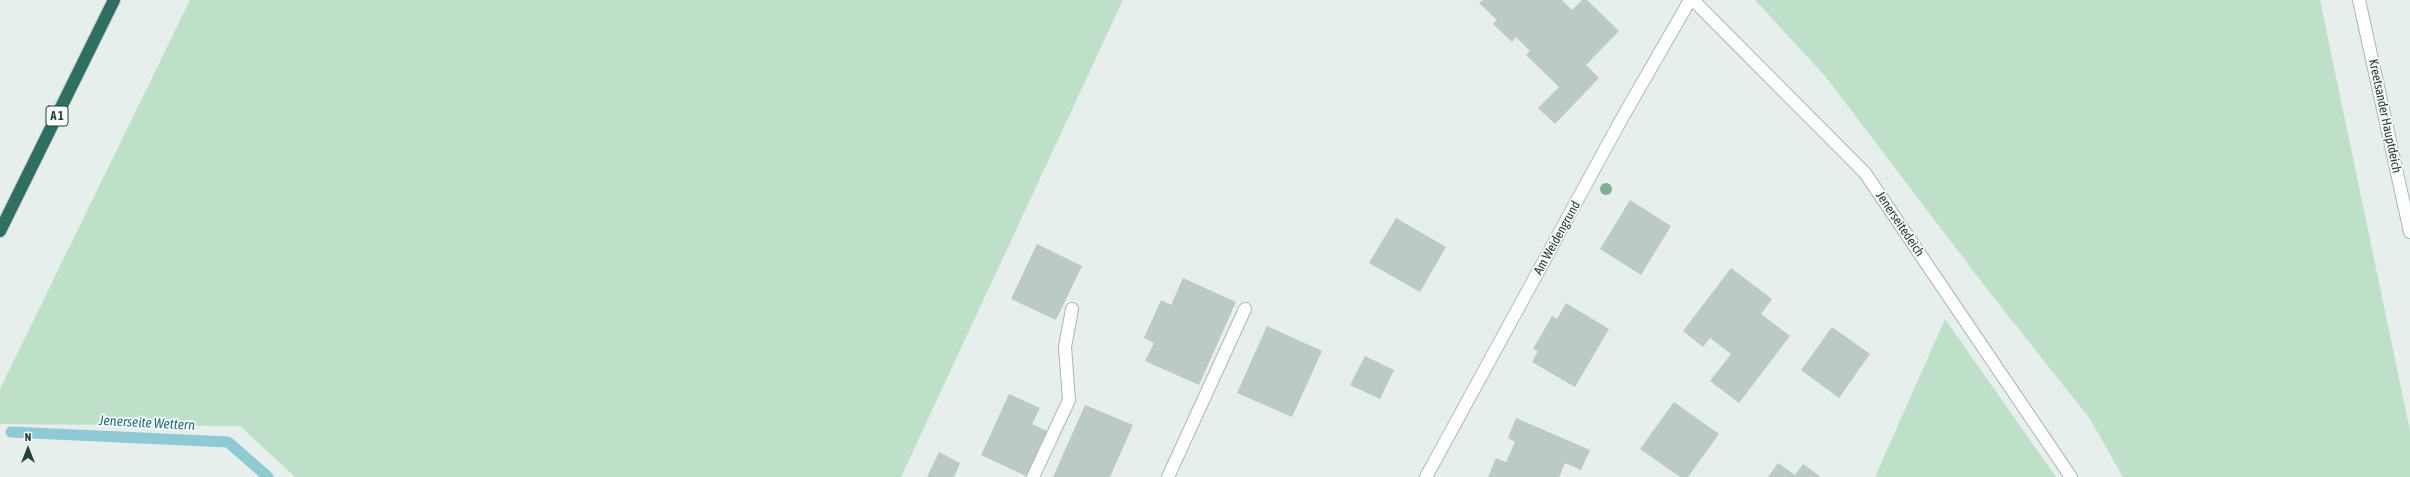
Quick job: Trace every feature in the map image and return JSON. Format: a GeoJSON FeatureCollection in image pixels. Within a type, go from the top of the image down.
{"type":"FeatureCollection","features":[{"type":"Feature","properties":{"kind":"highway","name":"A 1"},"geometry":{"type":"LineString","coordinates":[[0,231],[114,0]]}},
{"type":"Feature","properties":{"kind":"street","name":"Am Weidengrund"},"geometry":{"type":"LineString","coordinates":[[1426,477],[1621,120],[1692,0]]}},
{"type":"Feature","properties":{"kind":"street","name":"Jenerseitedeich"},"geometry":{"type":"LineString","coordinates":[[1692,0],[1865,173],[2071,477]]}},
{"type":"Feature","properties":{"kind":"street","name":"Kreetsander Hauptdeich"},"geometry":{"type":"LineString","coordinates":[[2359,0],[2410,232]]}},
{"type":"Feature","properties":{"kind":"street"},"geometry":{"type":"LineString","coordinates":[[1168,477],[1245,309]]}},
{"type":"Feature","properties":{"kind":"street"},"geometry":{"type":"LineString","coordinates":[[1033,477],[1069,400],[1065,346],[1072,310]]}},
{"type":"Feature","properties":{"kind":"green space"},"geometry":{"type":"Polygon","coordinates":[[[190,0],[1123,0],[901,477],[295,477],[240,426],[0,424],[0,389],[190,0]]]}},
{"type":"Feature","properties":{"kind":"green space"},"geometry":{"type":"Polygon","coordinates":[[[1755,0],[2320,0],[2410,431],[2410,477],[2123,477],[2090,419],[1987,289],[1825,76],[1755,0]]]}},
{"type":"Feature","properties":{"kind":"green space"},"geometry":{"type":"Polygon","coordinates":[[[1945,319],[2056,477],[1875,477],[1945,319]]]}},
{"type":"Feature","properties":{"kind":"building"},"geometry":{"type":"Polygon","coordinates":[[[1483,0],[1562,0],[1572,10],[1582,0],[1587,0],[1619,31],[1586,65],[1599,78],[1555,124],[1538,108],[1559,87],[1526,55],[1530,51],[1516,37],[1512,42],[1493,24],[1497,20],[1479,3],[1483,0]]]}},
{"type":"Feature","properties":{"kind":"building"},"geometry":{"type":"Polygon","coordinates":[[[1630,200],[1671,226],[1641,275],[1600,249],[1630,200]]]}},
{"type":"Feature","properties":{"kind":"building"},"geometry":{"type":"Polygon","coordinates":[[[1396,218],[1446,247],[1420,292],[1369,263],[1396,218]]]}},
{"type":"Feature","properties":{"kind":"building"},"geometry":{"type":"Polygon","coordinates":[[[1037,244],[1082,266],[1056,320],[1011,299],[1037,244]]]}},
{"type":"Feature","properties":{"kind":"building"},"geometry":{"type":"Polygon","coordinates":[[[1731,268],[1772,299],[1761,314],[1790,336],[1739,403],[1710,381],[1731,354],[1710,338],[1703,347],[1683,331],[1731,268]]]}},
{"type":"Feature","properties":{"kind":"building"},"geometry":{"type":"Polygon","coordinates":[[[1183,278],[1236,302],[1199,385],[1145,361],[1154,343],[1144,338],[1161,300],[1171,305],[1183,278]]]}},
{"type":"Feature","properties":{"kind":"building"},"geometry":{"type":"Polygon","coordinates":[[[1566,303],[1609,329],[1575,387],[1532,362],[1538,351],[1533,349],[1552,316],[1557,319],[1566,303]]]}},
{"type":"Feature","properties":{"kind":"building"},"geometry":{"type":"Polygon","coordinates":[[[1267,326],[1322,351],[1292,417],[1237,393],[1267,326]]]}},
{"type":"Feature","properties":{"kind":"building"},"geometry":{"type":"Polygon","coordinates":[[[1832,327],[1870,354],[1839,398],[1801,370],[1832,327]]]}},
{"type":"Feature","properties":{"kind":"building"},"geometry":{"type":"Polygon","coordinates":[[[1365,356],[1394,370],[1380,399],[1350,385],[1365,356]]]}},
{"type":"Feature","properties":{"kind":"building"},"geometry":{"type":"Polygon","coordinates":[[[1009,394],[1040,408],[1032,424],[1047,431],[1026,476],[981,455],[1009,394]]]}},
{"type":"Feature","properties":{"kind":"building"},"geometry":{"type":"Polygon","coordinates":[[[1674,402],[1719,434],[1688,477],[1680,477],[1640,449],[1674,402]]]}},
{"type":"Feature","properties":{"kind":"building"},"geometry":{"type":"Polygon","coordinates":[[[1085,405],[1133,425],[1110,477],[1053,477],[1085,405]]]}},
{"type":"Feature","properties":{"kind":"building"},"geometry":{"type":"Polygon","coordinates":[[[1516,418],[1590,450],[1581,470],[1565,463],[1559,477],[1488,477],[1496,458],[1506,462],[1515,442],[1508,438],[1516,418]]]}},
{"type":"Feature","properties":{"kind":"building"},"geometry":{"type":"Polygon","coordinates":[[[939,452],[960,463],[954,477],[927,477],[939,452]]]}},
{"type":"Feature","properties":{"kind":"building"},"geometry":{"type":"Polygon","coordinates":[[[1778,463],[1795,475],[1803,464],[1821,477],[1768,477],[1778,463]]]}},
{"type":"Feature","properties":{"kind":"waterway","name":"Jenerseite Wettern"},"geometry":{"type":"LineString","coordinates":[[11,432],[228,442],[268,477]]}}]}
